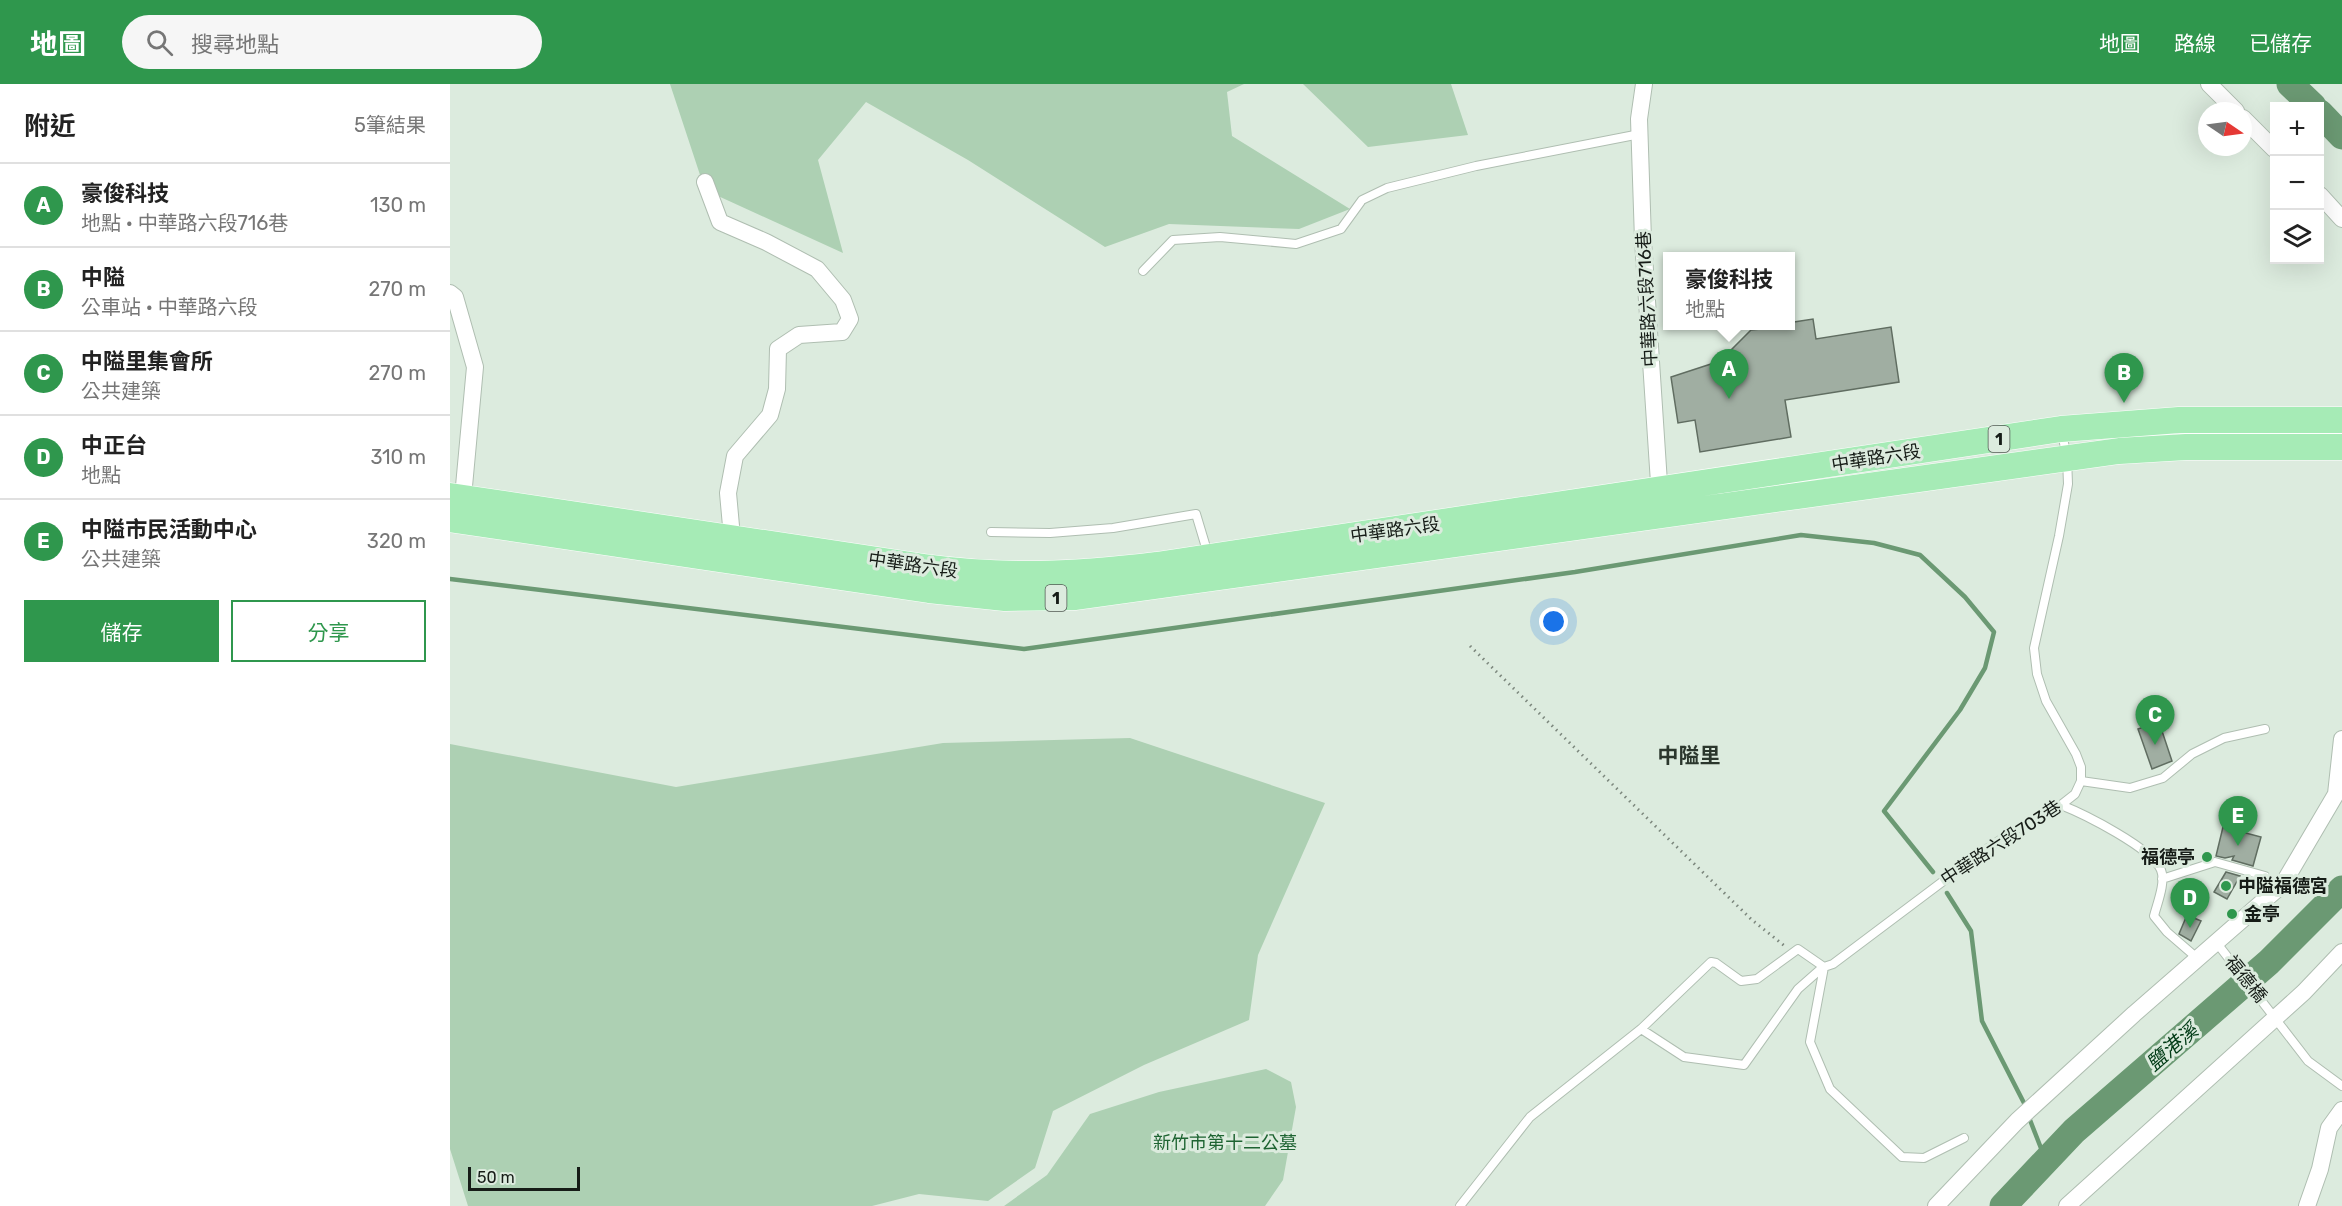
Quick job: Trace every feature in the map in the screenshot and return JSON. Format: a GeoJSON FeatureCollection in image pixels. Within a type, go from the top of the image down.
{"type":"FeatureCollection","features":[{"type":"Feature","properties":{"kind":"main road","name":"中華路六段"},"geometry":{"type":"LineString","coordinates":[[457,496],[506,517],[929,590],[1005,598],[1076,597],[1162,587],[1661,502],[2061,429],[2179,420],[2342,420]]}},
{"type":"Feature","properties":{"kind":"main road","name":"中華路六段"},"geometry":{"type":"LineString","coordinates":[[450,519],[506,517],[732,537],[924,567],[1046,576],[1103,572],[1661,502],[2119,451],[2186,447],[2342,447]]}},
{"type":"Feature","properties":{"kind":"street","name":"中華路六段716巷"},"geometry":{"type":"LineString","coordinates":[[1644,84],[1640,134],[1643,251],[1661,502]]}},
{"type":"Feature","properties":{"kind":"street"},"geometry":{"type":"LineString","coordinates":[[2208,84],[2227,102]]}},
{"type":"Feature","properties":{"kind":"street"},"geometry":{"type":"LineString","coordinates":[[2252,127],[2270,145]]}},
{"type":"Feature","properties":{"kind":"street"},"geometry":{"type":"LineString","coordinates":[[705,182],[720,222],[766,242],[817,269],[843,300],[850,319],[842,332],[799,335],[778,349],[777,389],[770,415],[735,456],[728,493],[732,537]]}},
{"type":"Feature","properties":{"kind":"street"},"geometry":{"type":"LineString","coordinates":[[2324,200],[2342,219]]}},
{"type":"Feature","properties":{"kind":"street"},"geometry":{"type":"LineString","coordinates":[[450,293],[455,297],[475,367],[457,496]]}},
{"type":"Feature","properties":{"kind":"street"},"geometry":{"type":"LineString","coordinates":[[1936,1206],[2017,1121],[2197,958],[2283,884],[2336,794],[2342,739]]}},
{"type":"Feature","properties":{"kind":"street"},"geometry":{"type":"LineString","coordinates":[[2067,1206],[2304,992],[2342,952]]}},
{"type":"Feature","properties":{"kind":"street"},"geometry":{"type":"LineString","coordinates":[[2307,1206],[2320,1169],[2329,1128],[2342,1110]]}},
{"type":"Feature","properties":{"kind":"lane"},"geometry":{"type":"LineString","coordinates":[[1143,271],[1173,240],[1220,237],[1296,244],[1341,229],[1362,200],[1387,188],[1476,166],[1640,134]]}},
{"type":"Feature","properties":{"kind":"lane"},"geometry":{"type":"LineString","coordinates":[[2061,429],[2067,458],[2068,484],[2034,648],[2037,674],[2043,692],[2076,754],[2081,767],[2081,781],[2130,788],[2163,778],[2192,754],[2224,738],[2265,729]]}},
{"type":"Feature","properties":{"kind":"lane"},"geometry":{"type":"LineString","coordinates":[[991,532],[1050,533],[1103,529],[1196,514],[1209,557]]}},
{"type":"Feature","properties":{"kind":"lane","name":"中華路六段703巷"},"geometry":{"type":"LineString","coordinates":[[1641,1029],[1684,1057],[1744,1065],[1798,988],[1986,849],[2021,826],[2061,805],[2075,794],[2081,781]]}},
{"type":"Feature","properties":{"kind":"lane"},"geometry":{"type":"LineString","coordinates":[[2061,805],[2101,824],[2155,860],[2162,872],[2162,879],[2154,916],[2167,932],[2197,958]]}},
{"type":"Feature","properties":{"kind":"lane"},"geometry":{"type":"LineString","coordinates":[[2162,879],[2215,862],[2265,876]]}},
{"type":"Feature","properties":{"kind":"lane","name":"福德橋"},"geometry":{"type":"LineString","coordinates":[[2216,942],[2308,1061],[2342,1086]]}},
{"type":"Feature","properties":{"kind":"lane"},"geometry":{"type":"LineString","coordinates":[[1460,1206],[1530,1117],[1641,1029],[1711,962],[1716,963],[1741,981],[1757,979],[1798,950],[1824,967],[1810,1042],[1830,1089],[1902,1157],[1924,1158],[1964,1138]]}},
{"type":"Feature","properties":{"kind":"path"},"geometry":{"type":"LineString","coordinates":[[1470,646],[1752,920],[1793,953]]}},
{"type":"Feature","properties":{"kind":"green space"},"geometry":{"type":"Polygon","coordinates":[[[670,84],[1244,84],[1227,92],[1232,136],[1350,209],[1299,229],[1169,224],[1105,247],[968,160],[866,102],[818,160],[843,253],[705,190],[670,84]]]}},
{"type":"Feature","properties":{"kind":"green space"},"geometry":{"type":"Polygon","coordinates":[[[1303,84],[1451,84],[1468,135],[1368,147],[1303,84]]]}},
{"type":"Feature","properties":{"kind":"green space"},"geometry":{"type":"Polygon","coordinates":[[[1130,738],[1325,803],[1258,955],[1249,1020],[1144,1065],[1053,1111],[1035,1168],[988,1201],[919,1194],[872,1206],[468,1206],[450,1149],[450,744],[676,787],[943,743],[1130,738]]]}},
{"type":"Feature","properties":{"kind":"green space","name":"新竹市第十二公墓"},"geometry":{"type":"Polygon","coordinates":[[[1266,1069],[1291,1082],[1296,1107],[1283,1180],[1265,1206],[1004,1206],[1047,1175],[1090,1114],[1159,1092],[1266,1069]]]}},
{"type":"Feature","properties":{"kind":"building"},"geometry":{"type":"Polygon","coordinates":[[[1813,319],[1816,339],[1891,327],[1899,382],[1785,400],[1791,437],[1700,452],[1695,420],[1678,423],[1671,377],[1720,361],[1751,330],[1795,330],[1795,322],[1813,319]]]}},
{"type":"Feature","properties":{"kind":"building"},"geometry":{"type":"Polygon","coordinates":[[[2159,722],[2172,761],[2152,769],[2138,729],[2159,722]]]}},
{"type":"Feature","properties":{"kind":"building"},"geometry":{"type":"Polygon","coordinates":[[[2223,827],[2261,837],[2253,866],[2232,860],[2234,856],[2225,858],[2216,856],[2223,827]]]}},
{"type":"Feature","properties":{"kind":"building","name":"中隘福德宮"},"geometry":{"type":"Polygon","coordinates":[[[2226,872],[2240,876],[2227,899],[2214,892],[2226,872]]]}},
{"type":"Feature","properties":{"kind":"building"},"geometry":{"type":"Polygon","coordinates":[[[2187,915],[2201,921],[2191,941],[2179,934],[2187,915]]]}},
{"type":"Feature","properties":{"kind":"waterway","name":"鹽港溪"},"geometry":{"type":"LineString","coordinates":[[2290,84],[2309,102]]}},
{"type":"Feature","properties":{"kind":"waterway","name":"鹽港溪"},"geometry":{"type":"LineString","coordinates":[[2324,117],[2342,136]]}},
{"type":"Feature","properties":{"kind":"waterway"},"geometry":{"type":"LineString","coordinates":[[450,579],[1024,649],[1575,572],[1801,535],[1874,543],[1920,555],[1965,597],[1994,632],[1985,668],[1960,710],[1884,811],[1933,872]]}},
{"type":"Feature","properties":{"kind":"waterway","name":"鹽港溪"},"geometry":{"type":"LineString","coordinates":[[2003,1206],[2074,1131],[2269,962],[2342,889]]}},
{"type":"Feature","properties":{"kind":"waterway"},"geometry":{"type":"LineString","coordinates":[[1947,893],[1971,931],[1982,1021],[2024,1103]]}},
{"type":"Feature","properties":{"kind":"waterway"},"geometry":{"type":"LineString","coordinates":[[2030,1120],[2046,1161]]}},
{"type":"Feature","properties":{"kind":"place","name":"豪俊科技"},"geometry":{"type":"Point","coordinates":[1729,399]}},
{"type":"Feature","properties":{"kind":"place","name":"中隘"},"geometry":{"type":"Point","coordinates":[2124,403]}},
{"type":"Feature","properties":{"kind":"place","name":"中隘里集會所"},"geometry":{"type":"Point","coordinates":[2155,745]}},
{"type":"Feature","properties":{"kind":"place","name":"中隘市民活動中心"},"geometry":{"type":"Point","coordinates":[2238,846]}},
{"type":"Feature","properties":{"kind":"place","name":"福德亭"},"geometry":{"type":"Point","coordinates":[2207,857]}},
{"type":"Feature","properties":{"kind":"place","name":"中隘福德宮"},"geometry":{"type":"Point","coordinates":[2226,886]}},
{"type":"Feature","properties":{"kind":"place","name":"金亭"},"geometry":{"type":"Point","coordinates":[2232,914]}},
{"type":"Feature","properties":{"kind":"place","name":"中正台"},"geometry":{"type":"Point","coordinates":[2190,928]}},
{"type":"Feature","properties":{"kind":"district","name":"中隘里"},"geometry":{"type":"Point","coordinates":[1689,756]}}]}
